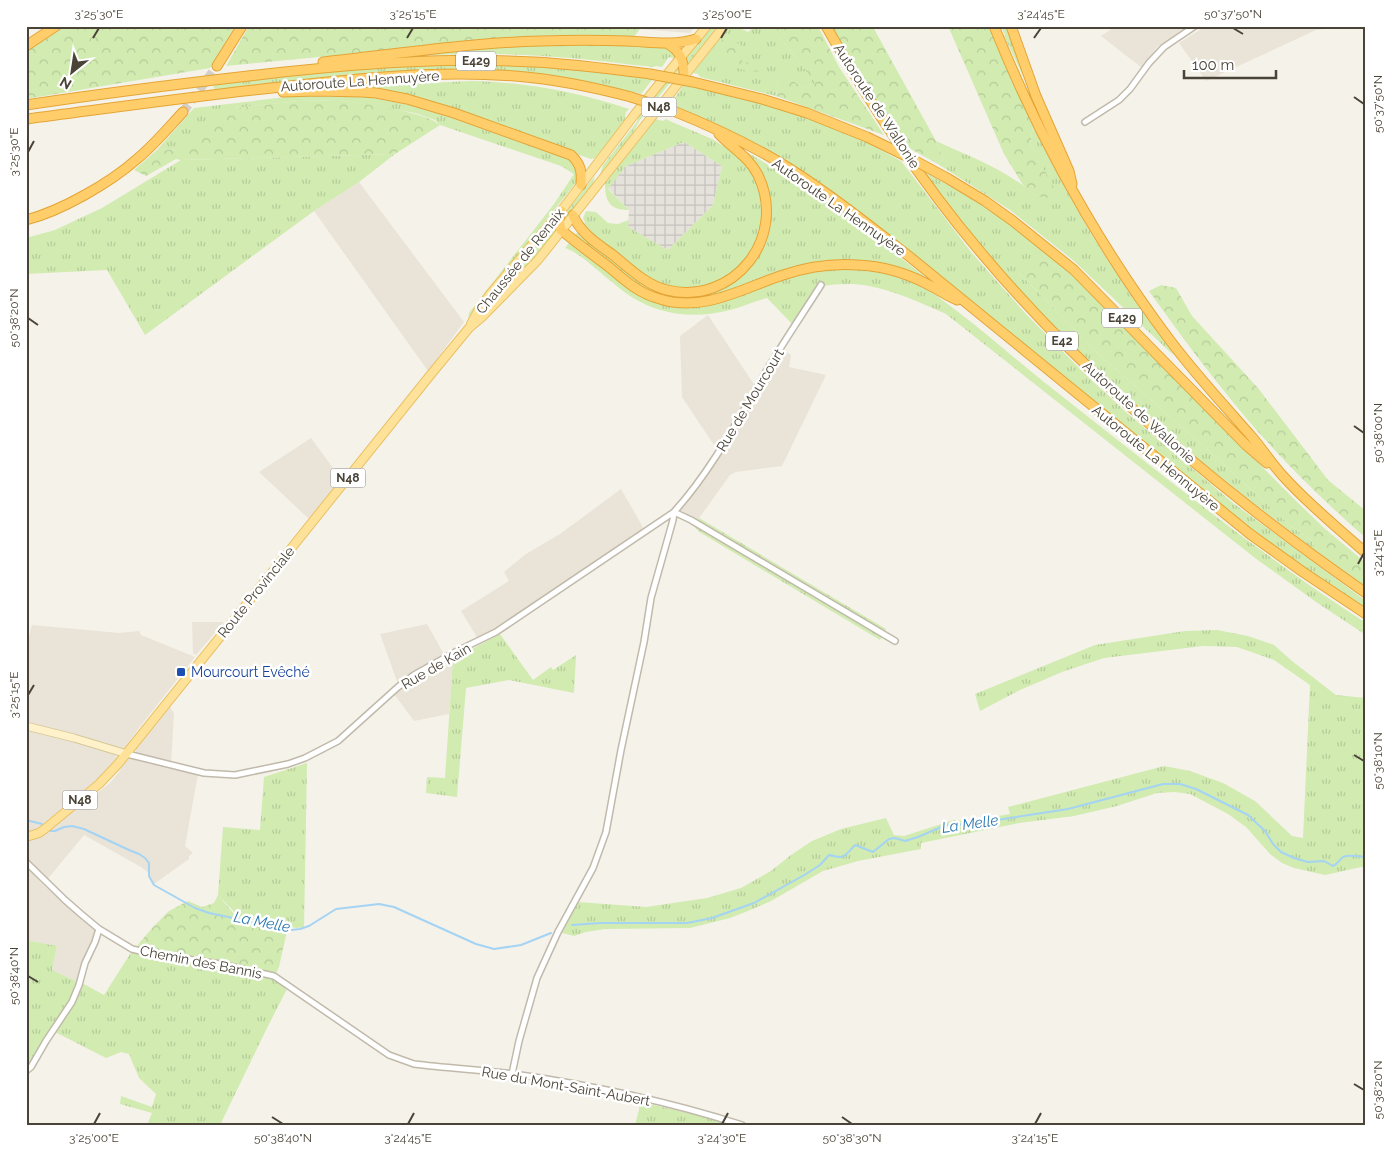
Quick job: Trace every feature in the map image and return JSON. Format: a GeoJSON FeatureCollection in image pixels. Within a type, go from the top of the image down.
{"type":"FeatureCollection","features":[{"type":"Feature","properties":{"kind":"highway"},"geometry":{"type":"LineString","coordinates":[[26,46],[56,26]]}},
{"type":"Feature","properties":{"kind":"highway"},"geometry":{"type":"LineString","coordinates":[[217,66],[242,26]]}},
{"type":"Feature","properties":{"kind":"highway","name":"Autoroute de Wallonie"},"geometry":{"type":"LineString","coordinates":[[826,26],[848,66],[881,117],[946,210],[1011,287],[1052,331],[1120,397],[1200,467],[1250,508],[1366,593]]}},
{"type":"Feature","properties":{"kind":"highway"},"geometry":{"type":"LineString","coordinates":[[994,26],[1052,155],[1123,274],[1169,339],[1283,476],[1366,553]]}},
{"type":"Feature","properties":{"kind":"highway"},"geometry":{"type":"LineString","coordinates":[[1011,26],[1036,96],[1069,171],[1075,196]]}},
{"type":"Feature","properties":{"kind":"highway"},"geometry":{"type":"LineString","coordinates":[[302,70],[320,62],[512,43],[587,40],[668,44],[696,39]]}},
{"type":"Feature","properties":{"kind":"highway"},"geometry":{"type":"LineString","coordinates":[[668,44],[675,48],[681,57],[684,76]]}},
{"type":"Feature","properties":{"kind":"highway","name":"Autoroute La Hennuyère"},"geometry":{"type":"LineString","coordinates":[[26,105],[190,82],[302,70],[457,61],[533,62],[650,74],[693,82],[762,99],[807,113],[908,156],[985,201],[1013,221],[1074,270],[1246,444],[1283,476]]}},
{"type":"Feature","properties":{"kind":"highway","name":"Autoroute La Hennuyère"},"geometry":{"type":"LineString","coordinates":[[26,119],[335,81],[450,74],[542,79],[631,97],[670,110],[752,146],[787,167],[854,214],[1243,528],[1303,572],[1366,614]]}},
{"type":"Feature","properties":{"kind":"highway"},"geometry":{"type":"LineString","coordinates":[[235,92],[256,95],[317,90],[362,92],[389,95],[421,103],[572,155],[581,167],[581,185]]}},
{"type":"Feature","properties":{"kind":"highway"},"geometry":{"type":"LineString","coordinates":[[26,220],[68,203],[103,184],[136,161],[183,112]]}},
{"type":"Feature","properties":{"kind":"highway"},"geometry":{"type":"LineString","coordinates":[[573,215],[582,230],[641,278],[654,286],[685,292],[708,289],[736,275],[749,263],[764,234],[767,217],[766,201],[758,174],[749,160],[724,140],[714,128]]}},
{"type":"Feature","properties":{"kind":"highway"},"geometry":{"type":"LineString","coordinates":[[561,211],[559,221],[561,230],[633,286],[660,300],[692,304],[724,298],[782,275],[812,267],[857,264],[889,270],[926,283],[968,305]]}},
{"type":"Feature","properties":{"kind":"main road","name":"Chaussée de Renaix"},"geometry":{"type":"LineString","coordinates":[[469,328],[490,294],[561,211],[707,26]]}},
{"type":"Feature","properties":{"kind":"main road","name":"Chaussée de Renaix"},"geometry":{"type":"LineString","coordinates":[[469,328],[526,274],[724,26]]}},
{"type":"Feature","properties":{"kind":"main road","name":"Route Provinciale"},"geometry":{"type":"LineString","coordinates":[[26,837],[39,833],[46,828],[108,775],[469,328]]}},
{"type":"Feature","properties":{"kind":"street"},"geometry":{"type":"LineString","coordinates":[[1085,122],[1119,100],[1164,47],[1196,26]]}},
{"type":"Feature","properties":{"kind":"street","name":"Rue de Mourcourt"},"geometry":{"type":"LineString","coordinates":[[674,512],[722,448],[779,349],[821,285]]}},
{"type":"Feature","properties":{"kind":"street"},"geometry":{"type":"LineString","coordinates":[[512,1074],[518,1041],[537,978],[558,932],[593,868],[606,832],[651,598],[674,512],[691,520],[895,641]]}},
{"type":"Feature","properties":{"kind":"street","name":"Rue de Kain"},"geometry":{"type":"LineString","coordinates":[[126,754],[204,772],[235,775],[288,764],[305,758],[338,741],[414,675],[496,632],[674,512]]}},
{"type":"Feature","properties":{"kind":"street"},"geometry":{"type":"LineString","coordinates":[[26,726],[126,754]]}},
{"type":"Feature","properties":{"kind":"street","name":"Chemin des Bannis"},"geometry":{"type":"LineString","coordinates":[[26,862],[65,900],[99,929],[132,950],[220,964],[274,976],[390,1055]]}},
{"type":"Feature","properties":{"kind":"street"},"geometry":{"type":"LineString","coordinates":[[26,1071],[31,1067],[72,1002],[99,929]]}},
{"type":"Feature","properties":{"kind":"street","name":"Rue du Mont-Saint-Aubert"},"geometry":{"type":"LineString","coordinates":[[390,1055],[414,1064],[512,1074],[610,1090],[675,1105],[742,1125]]}},
{"type":"Feature","properties":{"kind":"shaded area"},"geometry":{"type":"Polygon","coordinates":[[[642,26],[696,26],[690,33],[640,29],[642,26]]]}},
{"type":"Feature","properties":{"kind":"shaded area"},"geometry":{"type":"Polygon","coordinates":[[[1116,26],[1189,26],[1157,47],[1142,68],[1101,36],[1116,26]]]}},
{"type":"Feature","properties":{"kind":"shaded area"},"geometry":{"type":"Polygon","coordinates":[[[1206,26],[1348,26],[1316,30],[1206,81],[1179,43],[1206,26]]]}},
{"type":"Feature","properties":{"kind":"shaded area"},"geometry":{"type":"Polygon","coordinates":[[[684,142],[722,166],[713,205],[668,250],[628,227],[629,210],[608,188],[626,166],[684,142]]]}},
{"type":"Feature","properties":{"kind":"shaded area"},"geometry":{"type":"Polygon","coordinates":[[[359,182],[464,322],[428,371],[314,211],[359,182]]]}},
{"type":"Feature","properties":{"kind":"shaded area"},"geometry":{"type":"Polygon","coordinates":[[[708,315],[755,386],[718,451],[682,397],[680,336],[708,315]]]}},
{"type":"Feature","properties":{"kind":"shaded area"},"geometry":{"type":"Polygon","coordinates":[[[781,348],[791,355],[789,367],[826,375],[782,466],[736,472],[730,475],[697,521],[680,510],[716,461],[781,348]]]}},
{"type":"Feature","properties":{"kind":"shaded area"},"geometry":{"type":"Polygon","coordinates":[[[311,438],[341,479],[309,519],[259,472],[311,438]]]}},
{"type":"Feature","properties":{"kind":"shaded area"},"geometry":{"type":"Polygon","coordinates":[[[621,489],[644,529],[528,608],[478,639],[461,611],[509,581],[504,572],[526,554],[560,534],[621,489]]]}},
{"type":"Feature","properties":{"kind":"shaded area"},"geometry":{"type":"Polygon","coordinates":[[[192,622],[224,622],[196,655],[193,653],[192,622]]]}},
{"type":"Feature","properties":{"kind":"shaded area"},"geometry":{"type":"Polygon","coordinates":[[[427,624],[445,656],[398,684],[380,634],[427,624]]]}},
{"type":"Feature","properties":{"kind":"shaded area"},"geometry":{"type":"Polygon","coordinates":[[[32,625],[119,633],[139,631],[141,635],[195,657],[123,750],[26,723],[26,648],[32,625]]]}},
{"type":"Feature","properties":{"kind":"shaded area"},"geometry":{"type":"Polygon","coordinates":[[[453,659],[449,714],[414,721],[394,694],[421,674],[453,659]]]}},
{"type":"Feature","properties":{"kind":"shaded area"},"geometry":{"type":"Polygon","coordinates":[[[170,707],[174,714],[171,763],[136,754],[136,748],[170,707]]]}},
{"type":"Feature","properties":{"kind":"shaded area"},"geometry":{"type":"Polygon","coordinates":[[[26,729],[113,753],[117,757],[114,763],[102,775],[37,829],[26,834],[26,729]]]}},
{"type":"Feature","properties":{"kind":"shaded area"},"geometry":{"type":"Polygon","coordinates":[[[129,757],[198,774],[185,846],[193,853],[189,856],[189,859],[154,884],[149,873],[141,867],[84,835],[46,881],[26,858],[26,841],[43,835],[110,783],[129,757]]]}},
{"type":"Feature","properties":{"kind":"shaded area"},"geometry":{"type":"Polygon","coordinates":[[[26,865],[42,884],[96,931],[78,982],[52,970],[57,946],[26,940],[26,865]]]}},
{"type":"Feature","properties":{"kind":"green space"},"geometry":{"type":"Polygon","coordinates":[[[63,26],[235,26],[210,68],[26,99],[26,51],[63,26]]]}},
{"type":"Feature","properties":{"kind":"green space"},"geometry":{"type":"Polygon","coordinates":[[[249,26],[642,26],[634,37],[593,35],[536,36],[226,66],[249,26]]]}},
{"type":"Feature","properties":{"kind":"green space"},"geometry":{"type":"Polygon","coordinates":[[[710,26],[719,26],[686,68],[684,58],[710,26]]]}},
{"type":"Feature","properties":{"kind":"green space"},"geometry":{"type":"Polygon","coordinates":[[[729,26],[736,26],[748,32],[755,26],[770,26],[816,83],[804,88],[779,74],[776,96],[700,77],[698,74],[693,73],[729,26]],[[744,47],[719,56],[762,68],[739,60],[744,47]]]}},
{"type":"Feature","properties":{"kind":"green space"},"geometry":{"type":"Polygon","coordinates":[[[770,26],[818,26],[839,67],[884,135],[776,96],[779,73],[804,88],[815,83],[770,26]]]}},
{"type":"Feature","properties":{"kind":"green space"},"geometry":{"type":"Polygon","coordinates":[[[832,26],[876,26],[873,27],[936,141],[943,159],[938,164],[907,147],[876,104],[832,26]]]}},
{"type":"Feature","properties":{"kind":"green space"},"geometry":{"type":"Polygon","coordinates":[[[948,26],[990,26],[1033,127],[1030,144],[1057,193],[1050,198],[1036,196],[1023,185],[1004,154],[948,26]]]}},
{"type":"Feature","properties":{"kind":"green space"},"geometry":{"type":"Polygon","coordinates":[[[1001,26],[1009,26],[1024,78],[1004,36],[1001,26]]]}},
{"type":"Feature","properties":{"kind":"green space"},"geometry":{"type":"Polygon","coordinates":[[[725,36],[744,47],[740,60],[763,67],[761,71],[751,72],[729,66],[719,57],[719,44],[725,36]]]}},
{"type":"Feature","properties":{"kind":"green space"},"geometry":{"type":"Polygon","coordinates":[[[597,42],[668,47],[677,56],[675,59],[669,57],[662,67],[653,67],[526,55],[411,56],[509,46],[597,42]]]}},
{"type":"Feature","properties":{"kind":"green space"},"geometry":{"type":"Polygon","coordinates":[[[467,64],[554,66],[645,76],[652,80],[641,94],[518,73],[218,90],[213,88],[216,83],[360,68],[467,64]]]}},
{"type":"Feature","properties":{"kind":"green space"},"geometry":{"type":"Polygon","coordinates":[[[679,67],[677,74],[640,120],[630,138],[599,178],[603,165],[637,122],[639,114],[675,69],[679,67]]]}},
{"type":"Feature","properties":{"kind":"green space"},"geometry":{"type":"Polygon","coordinates":[[[472,81],[512,83],[551,89],[629,109],[626,112],[624,123],[595,158],[591,159],[450,109],[336,88],[472,81]]]}},
{"type":"Feature","properties":{"kind":"green space"},"geometry":{"type":"Polygon","coordinates":[[[684,85],[695,86],[777,107],[823,122],[901,161],[971,252],[1025,313],[1084,373],[1127,413],[1233,503],[1366,601],[1366,608],[1318,577],[1255,532],[900,245],[803,174],[675,108],[674,105],[670,104],[684,85]]]}},
{"type":"Feature","properties":{"kind":"green space"},"geometry":{"type":"Polygon","coordinates":[[[295,96],[367,97],[420,107],[572,160],[578,166],[578,180],[468,318],[469,313],[554,204],[574,174],[561,166],[440,125],[435,120],[415,113],[339,100],[298,101],[235,108],[179,149],[157,150],[194,108],[295,96]]]}},
{"type":"Feature","properties":{"kind":"green space"},"geometry":{"type":"Polygon","coordinates":[[[339,100],[407,112],[432,120],[440,125],[395,154],[176,159],[146,176],[134,170],[157,150],[179,149],[218,116],[235,108],[298,101],[339,100]]]}},
{"type":"Feature","properties":{"kind":"green space"},"geometry":{"type":"Polygon","coordinates":[[[655,119],[663,121],[666,119],[712,139],[736,154],[745,151],[802,185],[854,221],[929,280],[925,288],[971,322],[1044,382],[1242,537],[1366,623],[1366,635],[1255,558],[946,314],[889,291],[857,284],[822,286],[796,328],[767,298],[717,313],[692,315],[666,312],[642,303],[630,296],[583,258],[565,248],[585,223],[583,218],[586,211],[596,212],[608,223],[618,224],[629,220],[628,227],[668,250],[713,205],[722,166],[684,142],[626,166],[608,189],[629,210],[623,210],[610,204],[606,195],[605,183],[655,119]]]}},
{"type":"Feature","properties":{"kind":"green space"},"geometry":{"type":"Polygon","coordinates":[[[1033,127],[1089,230],[1137,303],[1176,356],[1074,261],[1010,210],[938,164],[943,159],[936,141],[1001,171],[1036,196],[1056,193],[1030,144],[1033,127]]]}},
{"type":"Feature","properties":{"kind":"green space"},"geometry":{"type":"Polygon","coordinates":[[[395,154],[359,182],[314,211],[145,335],[107,270],[26,274],[26,238],[55,230],[102,208],[181,160],[395,154]]]}},
{"type":"Feature","properties":{"kind":"green space"},"geometry":{"type":"Polygon","coordinates":[[[923,171],[959,190],[987,209],[1067,271],[1043,260],[1019,273],[1103,358],[1293,528],[1310,539],[1320,554],[1244,496],[1170,435],[1064,338],[1017,287],[923,171]]]}},
{"type":"Feature","properties":{"kind":"green space"},"geometry":{"type":"Polygon","coordinates":[[[595,176],[593,184],[565,220],[563,219],[564,214],[595,176]]]}},
{"type":"Feature","properties":{"kind":"green space"},"geometry":{"type":"Polygon","coordinates":[[[559,216],[557,230],[530,263],[473,322],[559,216]]]}},
{"type":"Feature","properties":{"kind":"green space"},"geometry":{"type":"Polygon","coordinates":[[[1043,260],[1067,271],[1081,283],[1292,497],[1324,528],[1366,563],[1366,587],[1320,554],[1310,539],[1293,528],[1103,358],[1019,273],[1026,264],[1043,260]]]}},
{"type":"Feature","properties":{"kind":"green space"},"geometry":{"type":"Polygon","coordinates":[[[1161,285],[1176,288],[1192,316],[1258,388],[1328,480],[1366,511],[1366,538],[1289,465],[1236,406],[1149,291],[1161,285]]]}},
{"type":"Feature","properties":{"kind":"green space"},"geometry":{"type":"Polygon","coordinates":[[[699,518],[886,629],[880,640],[701,533],[693,526],[699,518]]]}},
{"type":"Feature","properties":{"kind":"green space"},"geometry":{"type":"Polygon","coordinates":[[[1217,630],[1248,636],[1274,645],[1336,695],[1366,698],[1366,866],[1325,875],[1294,868],[1282,863],[1270,854],[1246,827],[1228,814],[1190,794],[1174,792],[1157,793],[1117,806],[1074,816],[1019,823],[921,843],[921,849],[858,861],[823,871],[771,901],[748,911],[730,918],[690,928],[605,929],[574,936],[562,933],[578,902],[646,907],[707,898],[741,888],[771,871],[812,841],[841,829],[886,818],[894,835],[904,836],[954,820],[967,821],[1010,814],[1008,807],[1164,766],[1190,771],[1223,783],[1255,801],[1292,836],[1303,838],[1310,685],[1274,660],[1237,647],[1203,646],[1104,658],[1062,672],[1020,690],[980,711],[975,694],[1095,645],[1185,631],[1217,630]]]}},
{"type":"Feature","properties":{"kind":"green space"},"geometry":{"type":"Polygon","coordinates":[[[500,634],[533,680],[551,667],[553,670],[576,655],[574,693],[509,680],[466,688],[457,797],[426,793],[427,777],[445,778],[453,659],[500,634]]]}},
{"type":"Feature","properties":{"kind":"green space"},"geometry":{"type":"Polygon","coordinates":[[[307,763],[304,927],[297,928],[240,918],[218,895],[223,827],[260,830],[264,777],[307,763]]]}},
{"type":"Feature","properties":{"kind":"green space"},"geometry":{"type":"Polygon","coordinates":[[[218,895],[240,921],[287,931],[276,973],[185,956],[148,952],[136,947],[169,911],[188,901],[202,907],[214,903],[218,895]]]}},
{"type":"Feature","properties":{"kind":"green space"},"geometry":{"type":"Polygon","coordinates":[[[26,940],[57,946],[52,970],[78,982],[71,1001],[26,1069],[26,940]]]}},
{"type":"Feature","properties":{"kind":"green space"},"geometry":{"type":"Polygon","coordinates":[[[132,951],[151,956],[243,971],[272,978],[288,987],[220,1125],[147,1125],[152,1113],[120,1104],[121,1096],[152,1107],[156,1094],[139,1078],[129,1054],[121,1052],[106,1058],[55,1032],[73,1005],[82,983],[104,995],[132,951]]]}},
{"type":"Feature","properties":{"kind":"green space"},"geometry":{"type":"Polygon","coordinates":[[[641,1102],[701,1116],[731,1125],[635,1125],[641,1102]]]}},
{"type":"Feature","properties":{"kind":"waterway","name":"La Melle"},"geometry":{"type":"LineString","coordinates":[[572,925],[600,923],[687,923],[712,918],[754,903],[806,874],[820,865],[829,855],[844,856],[855,845],[873,852],[889,839],[895,838],[905,841],[946,825],[971,824],[1068,809],[1163,784],[1180,784],[1196,789],[1248,815],[1265,831],[1273,844],[1281,852],[1294,858],[1308,862],[1324,861],[1333,866],[1346,856],[1366,857]]}},
{"type":"Feature","properties":{"kind":"waterway","name":"La Melle"},"geometry":{"type":"LineString","coordinates":[[26,820],[42,824]]}},
{"type":"Feature","properties":{"kind":"waterway","name":"La Melle"},"geometry":{"type":"LineString","coordinates":[[51,831],[72,826],[84,829],[139,854],[149,863],[149,876],[154,885],[195,908],[209,913],[291,930],[309,926],[336,909],[379,904],[394,907],[476,944],[494,949],[521,945],[551,933]]}},
{"type":"Feature","properties":{"kind":"tunnel"},"geometry":{"type":"LineString","coordinates":[[183,112],[217,66]]}},
{"type":"Feature","properties":{"kind":"place","name":"Mourcourt Evêché"},"geometry":{"type":"Point","coordinates":[181,672]}}]}
